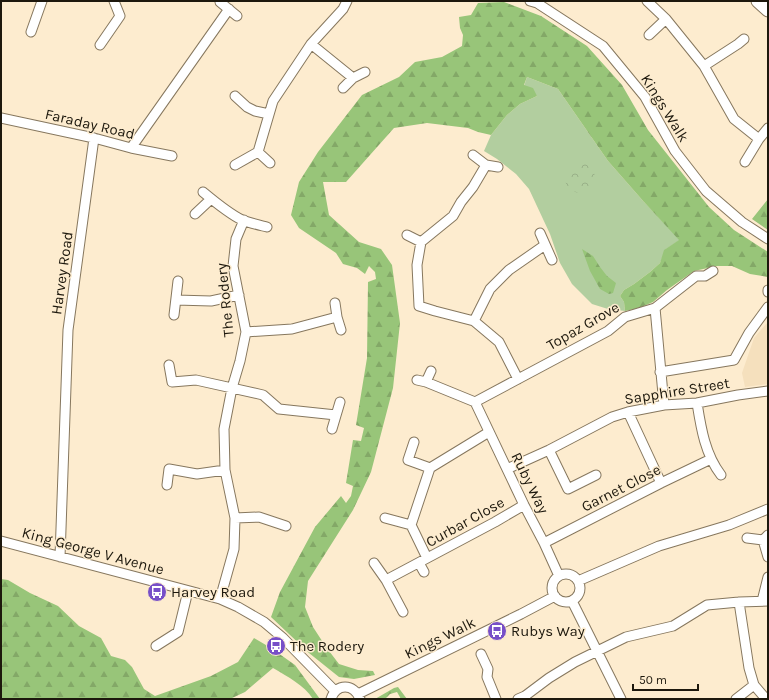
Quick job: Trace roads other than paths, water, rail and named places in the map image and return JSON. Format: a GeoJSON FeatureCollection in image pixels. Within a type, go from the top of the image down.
{"type":"FeatureCollection","features":[{"type":"Feature","properties":{"kind":"street"},"geometry":{"type":"LineString","coordinates":[[31,32],[42,1]]}},
{"type":"Feature","properties":{"kind":"street"},"geometry":{"type":"LineString","coordinates":[[100,45],[120,16],[114,1]]}},
{"type":"Feature","properties":{"kind":"street"},"geometry":{"type":"LineString","coordinates":[[235,165],[258,152],[273,100],[311,44],[343,9],[347,1]]}},
{"type":"Feature","properties":{"kind":"street","name":"Kings Walk"},"geometry":{"type":"LineString","coordinates":[[530,1],[537,3],[603,46],[645,97],[675,151],[706,191],[742,222],[768,239]]}},
{"type":"Feature","properties":{"kind":"street"},"geometry":{"type":"LineString","coordinates":[[647,1],[666,19],[704,66],[734,119],[759,139]]}},
{"type":"Feature","properties":{"kind":"street"},"geometry":{"type":"LineString","coordinates":[[758,1],[768,10]]}},
{"type":"Feature","properties":{"kind":"street"},"geometry":{"type":"LineString","coordinates":[[220,2],[237,16]]}},
{"type":"Feature","properties":{"kind":"street"},"geometry":{"type":"LineString","coordinates":[[131,148],[229,9]]}},
{"type":"Feature","properties":{"kind":"street"},"geometry":{"type":"LineString","coordinates":[[649,35],[666,19]]}},
{"type":"Feature","properties":{"kind":"street"},"geometry":{"type":"LineString","coordinates":[[704,66],[744,39]]}},
{"type":"Feature","properties":{"kind":"street"},"geometry":{"type":"LineString","coordinates":[[311,44],[353,78]]}},
{"type":"Feature","properties":{"kind":"street"},"geometry":{"type":"LineString","coordinates":[[343,88],[353,78],[365,72]]}},
{"type":"Feature","properties":{"kind":"street"},"geometry":{"type":"LineString","coordinates":[[235,96],[255,111],[269,114]]}},
{"type":"Feature","properties":{"kind":"street","name":"Faraday Road"},"geometry":{"type":"LineString","coordinates":[[1,118],[172,156]]}},
{"type":"Feature","properties":{"kind":"street"},"geometry":{"type":"LineString","coordinates":[[745,162],[759,139],[768,128]]}},
{"type":"Feature","properties":{"kind":"street","name":"Harvey Road"},"geometry":{"type":"LineString","coordinates":[[60,557],[68,330],[94,138]]}},
{"type":"Feature","properties":{"kind":"street"},"geometry":{"type":"LineString","coordinates":[[258,152],[270,163]]}},
{"type":"Feature","properties":{"kind":"street"},"geometry":{"type":"LineString","coordinates":[[473,155],[486,165],[498,167]]}},
{"type":"Feature","properties":{"kind":"street"},"geometry":{"type":"LineString","coordinates":[[486,165],[453,216],[421,242],[417,265],[419,306],[474,321],[499,342],[518,379]]}},
{"type":"Feature","properties":{"kind":"street"},"geometry":{"type":"LineString","coordinates":[[203,192],[232,214],[244,220],[267,227]]}},
{"type":"Feature","properties":{"kind":"street"},"geometry":{"type":"LineString","coordinates":[[195,214],[211,199]]}},
{"type":"Feature","properties":{"kind":"street","name":"The Rodery"},"geometry":{"type":"LineString","coordinates":[[220,599],[234,549],[235,518],[225,470],[224,429],[232,388],[240,361],[246,332],[233,266],[236,239],[244,220]]}},
{"type":"Feature","properties":{"kind":"street"},"geometry":{"type":"LineString","coordinates":[[540,234],[552,260]]}},
{"type":"Feature","properties":{"kind":"street"},"geometry":{"type":"LineString","coordinates":[[407,235],[421,242]]}},
{"type":"Feature","properties":{"kind":"street"},"geometry":{"type":"LineString","coordinates":[[474,321],[490,289],[509,270],[545,245]]}},
{"type":"Feature","properties":{"kind":"street","name":"Topaz Grove"},"geometry":{"type":"LineString","coordinates":[[474,402],[608,331],[625,316],[655,308],[696,276],[704,281],[714,271]]}},
{"type":"Feature","properties":{"kind":"street"},"geometry":{"type":"LineString","coordinates":[[174,315],[178,281]]}},
{"type":"Feature","properties":{"kind":"street"},"geometry":{"type":"LineString","coordinates":[[176,300],[211,301],[239,295]]}},
{"type":"Feature","properties":{"kind":"street"},"geometry":{"type":"LineString","coordinates":[[335,303],[341,330]]}},
{"type":"Feature","properties":{"kind":"street"},"geometry":{"type":"LineString","coordinates":[[655,308],[664,405]]}},
{"type":"Feature","properties":{"kind":"street"},"geometry":{"type":"LineString","coordinates":[[660,372],[734,360],[749,333],[768,308]]}},
{"type":"Feature","properties":{"kind":"street"},"geometry":{"type":"LineString","coordinates":[[246,332],[292,329],[337,317]]}},
{"type":"Feature","properties":{"kind":"street"},"geometry":{"type":"LineString","coordinates":[[169,364],[172,382],[196,380],[263,395],[279,409],[336,415]]}},
{"type":"Feature","properties":{"kind":"street"},"geometry":{"type":"LineString","coordinates":[[431,372],[422,381],[474,402]]}},
{"type":"Feature","properties":{"kind":"street","name":"Sapphire Street"},"geometry":{"type":"LineString","coordinates":[[507,470],[612,418],[628,412],[664,405],[697,403],[768,391]]}},
{"type":"Feature","properties":{"kind":"street"},"geometry":{"type":"LineString","coordinates":[[332,429],[340,402]]}},
{"type":"Feature","properties":{"kind":"street","name":"Ruby Way"},"geometry":{"type":"LineString","coordinates":[[474,402],[559,576]]}},
{"type":"Feature","properties":{"kind":"street"},"geometry":{"type":"LineString","coordinates":[[697,403],[701,429],[711,459],[721,475]]}},
{"type":"Feature","properties":{"kind":"street"},"geometry":{"type":"LineString","coordinates":[[628,412],[660,483]]}},
{"type":"Feature","properties":{"kind":"street"},"geometry":{"type":"LineString","coordinates":[[427,558],[411,525],[430,468],[489,432]]}},
{"type":"Feature","properties":{"kind":"street"},"geometry":{"type":"LineString","coordinates":[[414,442],[408,460],[430,468]]}},
{"type":"Feature","properties":{"kind":"street"},"geometry":{"type":"LineString","coordinates":[[548,450],[568,489],[596,475]]}},
{"type":"Feature","properties":{"kind":"street","name":"Garnet Close"},"geometry":{"type":"LineString","coordinates":[[544,543],[660,483],[711,459]]}},
{"type":"Feature","properties":{"kind":"street"},"geometry":{"type":"LineString","coordinates":[[167,485],[169,469],[196,474],[225,470]]}},
{"type":"Feature","properties":{"kind":"street","name":"Curbar Close"},"geometry":{"type":"LineString","coordinates":[[386,580],[495,522],[524,504]]}},
{"type":"Feature","properties":{"kind":"street"},"geometry":{"type":"LineString","coordinates":[[578,581],[658,546],[729,525],[768,509]]}},
{"type":"Feature","properties":{"kind":"street"},"geometry":{"type":"LineString","coordinates":[[235,518],[259,518],[286,526]]}},
{"type":"Feature","properties":{"kind":"street"},"geometry":{"type":"LineString","coordinates":[[385,518],[411,525]]}},
{"type":"Feature","properties":{"kind":"street"},"geometry":{"type":"LineString","coordinates":[[747,538],[765,538],[768,557]]}},
{"type":"Feature","properties":{"kind":"street","name":"King George V Avenue"},"geometry":{"type":"LineString","coordinates":[[1,541],[220,599],[238,607],[264,622],[283,638],[333,695]]}},
{"type":"Feature","properties":{"kind":"street"},"geometry":{"type":"LineString","coordinates":[[374,563],[386,580],[403,612]]}},
{"type":"Feature","properties":{"kind":"street","name":"Curbar Close"},"geometry":{"type":"LineString","coordinates":[[419,563],[424,572]]}},
{"type":"Feature","properties":{"kind":"street"},"geometry":{"type":"LineString","coordinates":[[563,574],[572,575],[578,581],[580,586],[579,595],[572,601],[563,602],[558,600],[555,596],[552,588],[555,579],[559,576],[563,574]]}},
{"type":"Feature","properties":{"kind":"street"},"geometry":{"type":"LineString","coordinates":[[523,698],[549,678],[575,662],[626,636],[673,626],[707,605],[765,601],[768,577]]}},
{"type":"Feature","properties":{"kind":"street"},"geometry":{"type":"LineString","coordinates":[[156,646],[178,632],[188,591]]}},
{"type":"Feature","properties":{"kind":"street","name":"Kings Walk"},"geometry":{"type":"LineString","coordinates":[[359,697],[555,596]]}},
{"type":"Feature","properties":{"kind":"street"},"geometry":{"type":"LineString","coordinates":[[572,601],[621,699]]}},
{"type":"Feature","properties":{"kind":"street"},"geometry":{"type":"LineString","coordinates":[[739,602],[749,668],[754,685],[766,699]]}},
{"type":"Feature","properties":{"kind":"street"},"geometry":{"type":"LineString","coordinates":[[481,654],[488,669],[487,677],[496,699]]}},
{"type":"Feature","properties":{"kind":"street"},"geometry":{"type":"LineString","coordinates":[[736,699],[754,685]]}},
{"type":"Feature","properties":{"kind":"street"},"geometry":{"type":"LineString","coordinates":[[333,695],[339,688],[347,687],[352,689],[359,697]]}},
{"type":"Feature","properties":{"kind":"place","name":"Harvey Road"},"geometry":{"type":"Point","coordinates":[157,592]}},
{"type":"Feature","properties":{"kind":"place","name":"Rubys Way"},"geometry":{"type":"Point","coordinates":[497,631]}},
{"type":"Feature","properties":{"kind":"place","name":"The Rodery"},"geometry":{"type":"Point","coordinates":[276,646]}}]}
